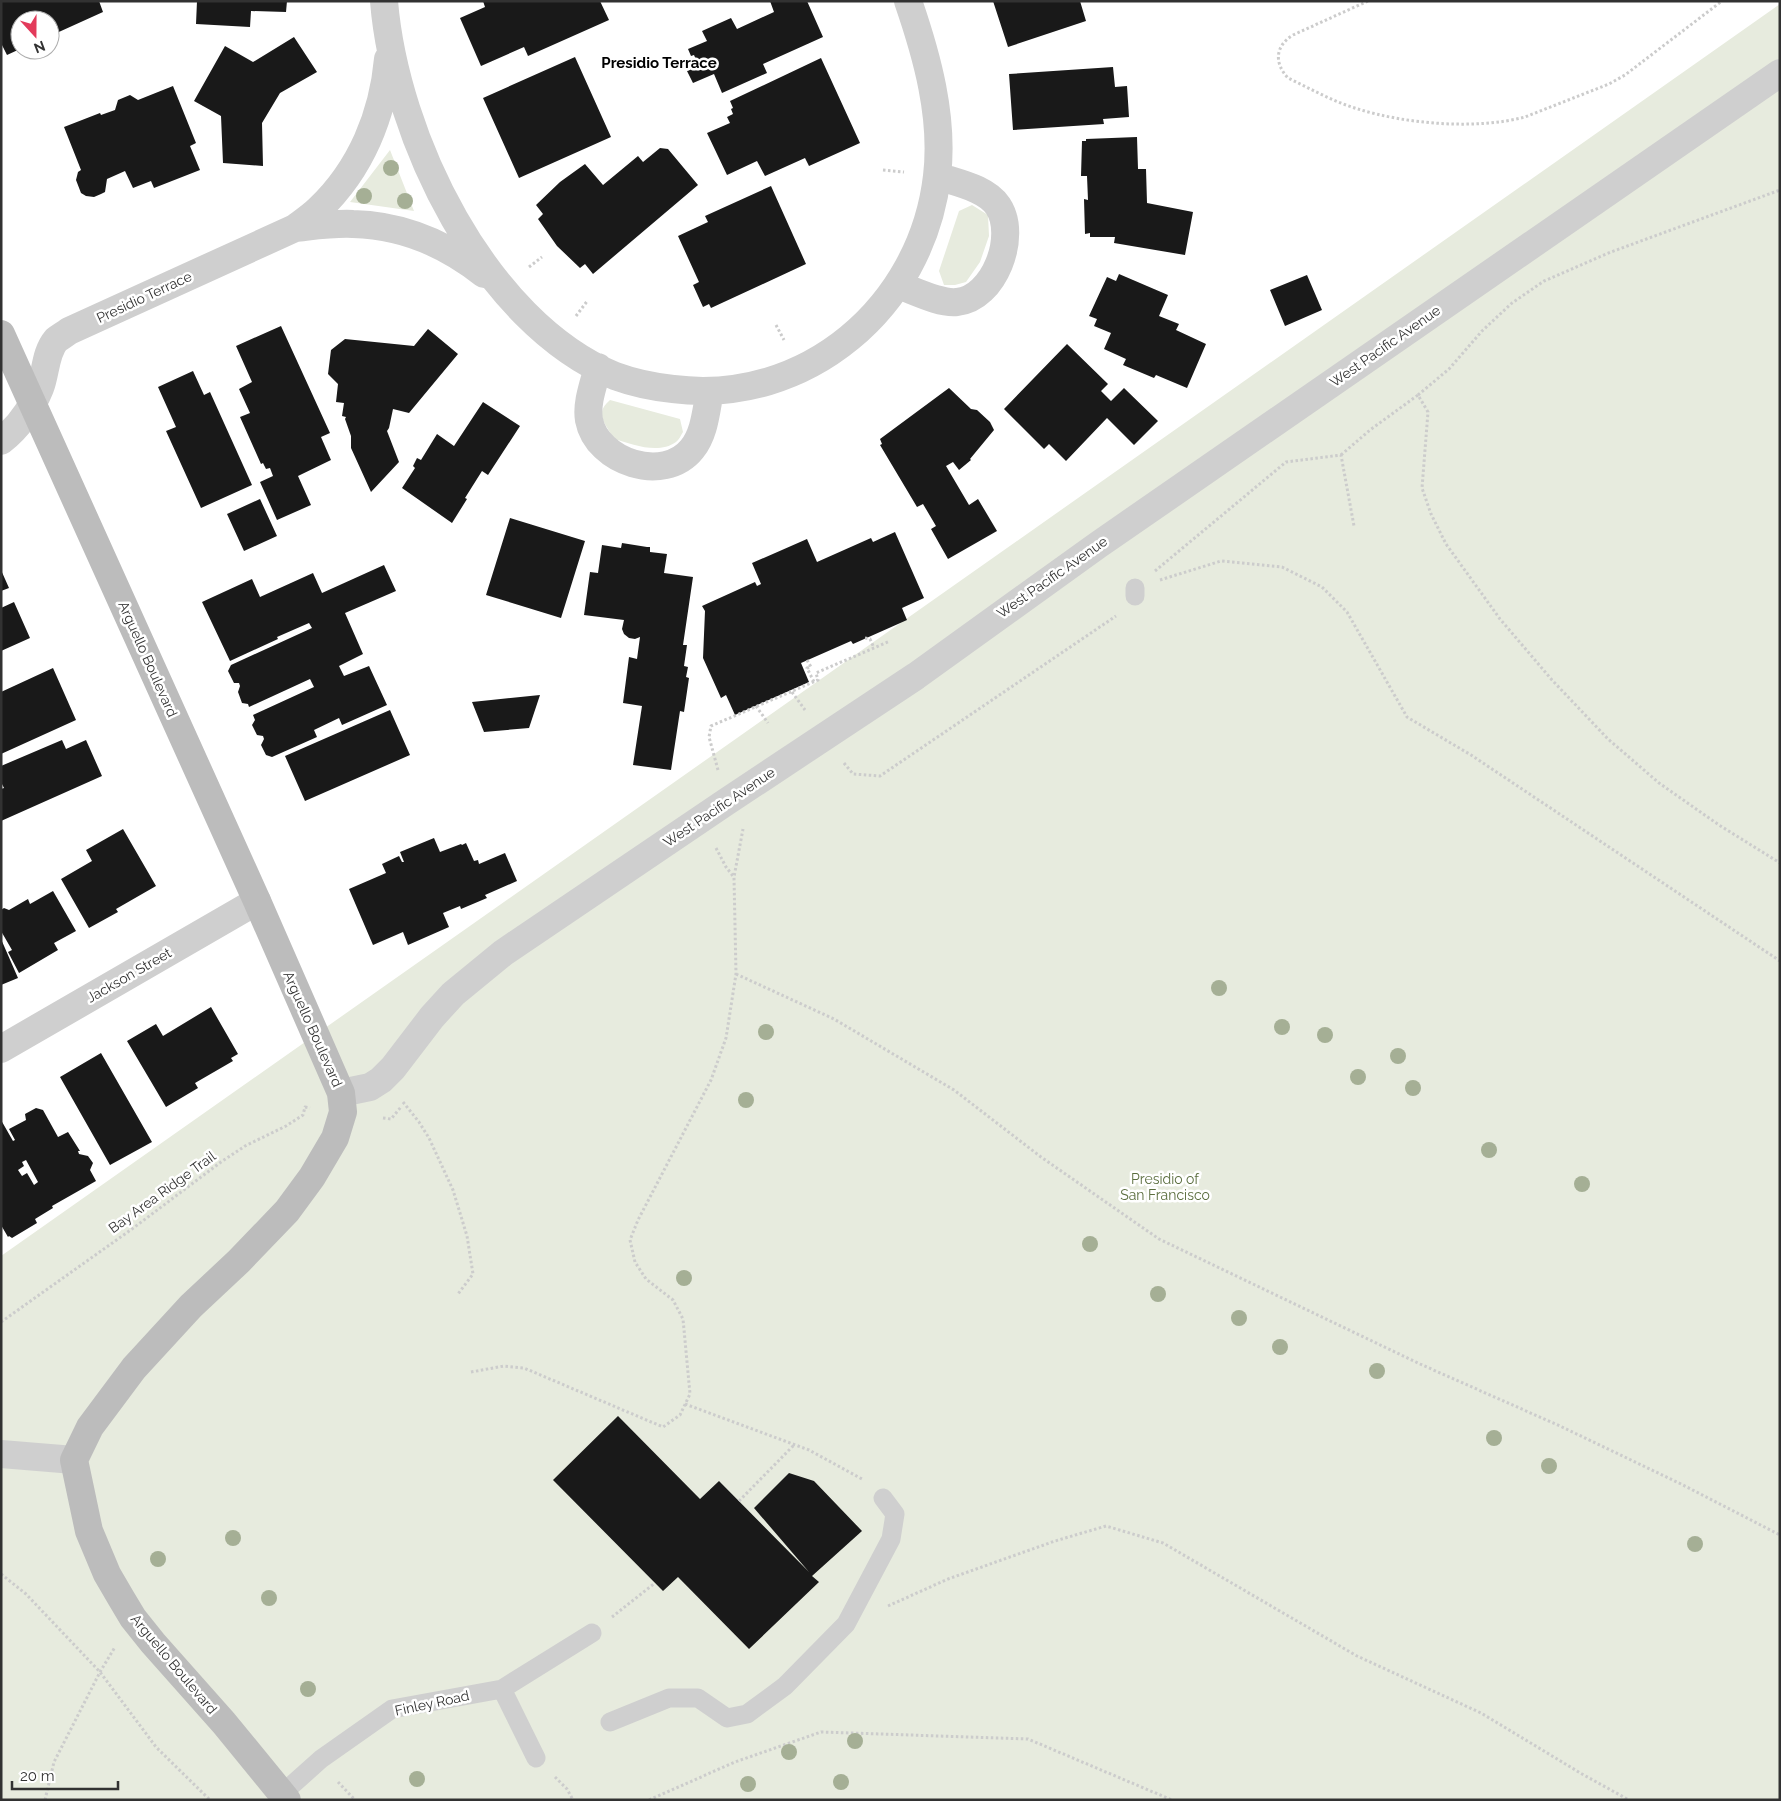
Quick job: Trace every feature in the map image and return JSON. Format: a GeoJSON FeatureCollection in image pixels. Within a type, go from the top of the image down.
{"type":"FeatureCollection","features":[{"type":"Feature","properties":{"kind":"street","name":"Presidio Terrace"},"geometry":{"type":"LineString","coordinates":[[384,1],[398,82],[430,170],[450,211],[476,254],[502,288],[529,318],[556,342],[583,360],[616,376],[652,386],[691,391],[730,390],[766,383],[800,370],[830,354],[856,333],[878,310],[898,285],[912,261],[932,204],[937,176],[938,140],[935,103],[927,64],[908,1]]}},
{"type":"Feature","properties":{"kind":"street","name":"Presidio Terrace"},"geometry":{"type":"LineString","coordinates":[[1,441],[22,421],[40,388],[48,355],[56,341],[69,331],[295,228],[319,208],[354,165],[369,138],[380,109],[390,42]]}},
{"type":"Feature","properties":{"kind":"street","name":"West Pacific Avenue"},"geometry":{"type":"LineString","coordinates":[[342,1102],[381,1080],[393,1068],[432,1017],[454,994],[479,972],[527,936],[916,676],[1098,545],[1780,72]]}},
{"type":"Feature","properties":{"kind":"street"},"geometry":{"type":"LineString","coordinates":[[898,285],[943,301],[958,302],[970,298],[981,291],[997,269],[1006,243],[1006,229],[998,206],[978,190],[937,176]]}},
{"type":"Feature","properties":{"kind":"street","name":"Presidio Terrace"},"geometry":{"type":"LineString","coordinates":[[295,228],[352,224],[381,226],[411,233],[440,245],[470,262],[502,288]]}},
{"type":"Feature","properties":{"kind":"street","name":"Arguello Boulevard"},"geometry":{"type":"LineString","coordinates":[[1,334],[256,901],[342,1102]]}},
{"type":"Feature","properties":{"kind":"street"},"geometry":{"type":"LineString","coordinates":[[598,367],[589,402],[589,419],[594,434],[610,453],[635,464],[661,465],[684,457],[699,438],[710,391]]}},
{"type":"Feature","properties":{"kind":"street","name":"Jackson Street"},"geometry":{"type":"LineString","coordinates":[[1,1050],[256,901]]}},
{"type":"Feature","properties":{"kind":"street"},"geometry":{"type":"LineString","coordinates":[[1,1454],[74,1460],[90,1426],[134,1368],[190,1306],[239,1261],[287,1211],[312,1177],[335,1138],[342,1102]]}},
{"type":"Feature","properties":{"kind":"street","name":"Arguello Boulevard"},"geometry":{"type":"LineString","coordinates":[[74,1460],[83,1509],[97,1552],[107,1574],[133,1618],[153,1644],[224,1722],[285,1796]]}},
{"type":"Feature","properties":{"kind":"lane"},"geometry":{"type":"LineString","coordinates":[[610,1722],[669,1698],[698,1698],[727,1718],[747,1714],[785,1686],[846,1624],[891,1539],[895,1514],[883,1498]]}},
{"type":"Feature","properties":{"kind":"lane","name":"Finley Road"},"geometry":{"type":"LineString","coordinates":[[285,1796],[322,1759],[392,1709],[502,1689],[592,1633]]}},
{"type":"Feature","properties":{"kind":"lane"},"geometry":{"type":"LineString","coordinates":[[502,1689],[536,1758]]}},
{"type":"Feature","properties":{"kind":"path"},"geometry":{"type":"LineString","coordinates":[[1368,1],[1292,35],[1283,42],[1278,61],[1288,78],[1357,109],[1418,123],[1510,121],[1525,118],[1609,84],[1624,75],[1722,1]]}},
{"type":"Feature","properties":{"kind":"path"},"geometry":{"type":"LineString","coordinates":[[1780,190],[1610,252],[1544,281],[1512,303],[1482,331],[1449,369],[1341,455],[1286,462],[1135,592],[1221,561],[1282,568],[1322,587],[1347,612],[1407,717],[1472,755],[1780,961]]}},
{"type":"Feature","properties":{"kind":"path"},"geometry":{"type":"LineString","coordinates":[[1418,395],[1428,412],[1422,488],[1431,514],[1446,544],[1500,619],[1552,680],[1608,739],[1659,783],[1719,825],[1780,863]]}},
{"type":"Feature","properties":{"kind":"path"},"geometry":{"type":"LineString","coordinates":[[1341,455],[1354,526]]}},
{"type":"Feature","properties":{"kind":"path"},"geometry":{"type":"LineString","coordinates":[[792,692],[853,774],[880,776],[1118,614]]}},
{"type":"Feature","properties":{"kind":"path"},"geometry":{"type":"LineString","coordinates":[[866,638],[870,640],[874,648]]}},
{"type":"Feature","properties":{"kind":"path"},"geometry":{"type":"LineString","coordinates":[[711,745],[708,733],[711,726],[814,682],[818,680],[816,673],[890,641]]}},
{"type":"Feature","properties":{"kind":"path"},"geometry":{"type":"LineString","coordinates":[[808,660],[811,667],[807,668],[814,682]]}},
{"type":"Feature","properties":{"kind":"path"},"geometry":{"type":"LineString","coordinates":[[756,707],[768,723]]}},
{"type":"Feature","properties":{"kind":"path"},"geometry":{"type":"LineString","coordinates":[[471,1372],[504,1366],[524,1368],[663,1428],[680,1414],[690,1394],[683,1319],[673,1300],[646,1279],[635,1262],[630,1240],[638,1220],[712,1080],[726,1038],[736,974],[734,877]]}},
{"type":"Feature","properties":{"kind":"path"},"geometry":{"type":"LineString","coordinates":[[736,974],[834,1019],[954,1090],[1041,1157],[1159,1239],[1420,1364],[1621,1455],[1780,1535]]}},
{"type":"Feature","properties":{"kind":"path"},"geometry":{"type":"LineString","coordinates":[[381,1080],[405,1104],[419,1122],[452,1190],[467,1236],[473,1274],[458,1294]]}},
{"type":"Feature","properties":{"kind":"path","name":"Bay Area Ridge Trail"},"geometry":{"type":"LineString","coordinates":[[1,1322],[245,1146],[286,1126],[302,1115],[306,1107],[342,1102]]}},
{"type":"Feature","properties":{"kind":"path"},"geometry":{"type":"LineString","coordinates":[[685,1404],[809,1450],[861,1478],[883,1498]]}},
{"type":"Feature","properties":{"kind":"path"},"geometry":{"type":"LineString","coordinates":[[738,1501],[795,1444]]}},
{"type":"Feature","properties":{"kind":"path"},"geometry":{"type":"LineString","coordinates":[[846,1624],[948,1579],[1055,1541],[1106,1526],[1163,1543],[1357,1656],[1481,1713],[1629,1800]]}},
{"type":"Feature","properties":{"kind":"path"},"geometry":{"type":"LineString","coordinates":[[1,1574],[26,1594],[100,1672],[156,1747],[210,1800]]}},
{"type":"Feature","properties":{"kind":"path"},"geometry":{"type":"LineString","coordinates":[[592,1633],[655,1583]]}},
{"type":"Feature","properties":{"kind":"path"},"geometry":{"type":"LineString","coordinates":[[45,1800],[54,1762],[100,1672],[133,1618]]}},
{"type":"Feature","properties":{"kind":"path"},"geometry":{"type":"LineString","coordinates":[[649,1800],[735,1762],[821,1732],[1028,1739],[1172,1800]]}},
{"type":"Feature","properties":{"kind":"path"},"geometry":{"type":"LineString","coordinates":[[339,1784],[355,1800]]}},
{"type":"Feature","properties":{"kind":"path"},"geometry":{"type":"LineString","coordinates":[[567,1789],[573,1800]]}},
{"type":"Feature","properties":{"kind":"green space","name":"Presidio of San Francisco"},"geometry":{"type":"Polygon","coordinates":[[[1780,4],[1780,1800],[1,1800],[1,1256],[1780,4]]]}},
{"type":"Feature","properties":{"kind":"green space"},"geometry":{"type":"Polygon","coordinates":[[[390,150],[414,211],[350,202],[390,150]]]}},
{"type":"Feature","properties":{"kind":"green space"},"geometry":{"type":"Polygon","coordinates":[[[972,205],[988,215],[989,236],[980,262],[966,282],[944,285],[939,271],[959,211],[972,205]]]}},
{"type":"Feature","properties":{"kind":"green space"},"geometry":{"type":"Polygon","coordinates":[[[610,400],[680,419],[683,432],[676,442],[661,448],[637,446],[614,439],[602,414],[605,405],[610,400]]]}},
{"type":"Feature","properties":{"kind":"building"},"geometry":{"type":"Polygon","coordinates":[[[1,1],[99,1],[103,12],[60,31],[60,10],[10,10],[10,54],[7,55],[1,43],[1,1]]]}},
{"type":"Feature","properties":{"kind":"building"},"geometry":{"type":"Polygon","coordinates":[[[197,1],[287,1],[286,12],[251,11],[250,27],[196,24],[197,1]]]}},
{"type":"Feature","properties":{"kind":"building"},"geometry":{"type":"Polygon","coordinates":[[[483,1],[600,1],[609,20],[528,56],[524,47],[481,66],[460,18],[485,7],[483,1]]]}},
{"type":"Feature","properties":{"kind":"building"},"geometry":{"type":"Polygon","coordinates":[[[770,1],[807,1],[823,37],[763,64],[767,73],[722,93],[714,74],[693,83],[687,71],[701,65],[697,62],[694,55],[691,56],[688,49],[707,41],[702,31],[731,18],[737,29],[774,12],[770,1]]]}},
{"type":"Feature","properties":{"kind":"building"},"geometry":{"type":"Polygon","coordinates":[[[993,1],[1080,1],[1086,21],[1008,47],[993,1]]]}},
{"type":"Feature","properties":{"kind":"building"},"geometry":{"type":"Polygon","coordinates":[[[294,37],[317,72],[280,93],[262,123],[263,166],[223,163],[221,116],[194,101],[225,46],[253,62],[294,37]]]}},
{"type":"Feature","properties":{"kind":"building"},"geometry":{"type":"Polygon","coordinates":[[[575,57],[611,137],[519,178],[483,98],[575,57]]]}},
{"type":"Feature","properties":{"kind":"building"},"geometry":{"type":"Polygon","coordinates":[[[821,58],[860,143],[809,166],[805,158],[765,176],[757,161],[727,175],[707,133],[730,123],[727,117],[733,114],[731,109],[733,108],[730,101],[821,58]]]}},
{"type":"Feature","properties":{"kind":"building"},"geometry":{"type":"Polygon","coordinates":[[[1113,67],[1115,87],[1127,86],[1129,117],[1103,119],[1104,124],[1013,130],[1009,74],[1113,67]]]}},
{"type":"Feature","properties":{"kind":"building"},"geometry":{"type":"Polygon","coordinates":[[[173,86],[196,143],[190,146],[200,170],[154,188],[151,181],[133,188],[125,171],[107,179],[105,192],[94,197],[81,193],[76,180],[78,172],[81,170],[64,127],[100,113],[101,115],[115,110],[118,100],[130,95],[138,100],[173,86]]]}},
{"type":"Feature","properties":{"kind":"building"},"geometry":{"type":"Polygon","coordinates":[[[1137,137],[1138,169],[1146,169],[1147,203],[1193,212],[1185,255],[1114,243],[1115,237],[1090,237],[1090,233],[1085,234],[1084,199],[1088,200],[1087,176],[1081,176],[1082,141],[1086,141],[1086,139],[1137,137]]]}},
{"type":"Feature","properties":{"kind":"building"},"geometry":{"type":"Polygon","coordinates":[[[660,148],[668,149],[698,185],[593,274],[585,264],[580,268],[557,246],[538,219],[543,214],[536,205],[560,182],[585,164],[603,185],[638,156],[643,162],[660,148]]]}},
{"type":"Feature","properties":{"kind":"building"},"geometry":{"type":"Polygon","coordinates":[[[771,186],[806,264],[711,308],[709,304],[703,307],[693,285],[699,282],[678,236],[708,222],[705,216],[771,186]]]}},
{"type":"Feature","properties":{"kind":"building"},"geometry":{"type":"Polygon","coordinates":[[[1119,274],[1168,295],[1159,316],[1179,324],[1176,330],[1206,344],[1187,388],[1156,375],[1154,378],[1123,365],[1126,359],[1104,349],[1111,333],[1094,326],[1097,319],[1089,316],[1107,277],[1116,281],[1119,274]]]}},
{"type":"Feature","properties":{"kind":"building"},"geometry":{"type":"Polygon","coordinates":[[[1307,275],[1322,310],[1285,326],[1270,290],[1307,275]]]}},
{"type":"Feature","properties":{"kind":"building"},"geometry":{"type":"Polygon","coordinates":[[[281,326],[330,433],[321,437],[331,460],[298,476],[311,505],[277,520],[260,482],[273,476],[270,468],[266,469],[263,463],[261,464],[240,417],[250,413],[239,389],[252,382],[236,346],[281,326]]]}},
{"type":"Feature","properties":{"kind":"building"},"geometry":{"type":"Polygon","coordinates":[[[428,329],[458,354],[409,413],[393,409],[387,431],[399,462],[371,492],[351,448],[351,436],[346,417],[342,416],[344,403],[336,402],[338,384],[328,374],[331,350],[345,339],[414,346],[428,329]]]}},
{"type":"Feature","properties":{"kind":"building"},"geometry":{"type":"Polygon","coordinates":[[[1067,344],[1108,384],[1101,391],[1111,401],[1124,388],[1158,421],[1134,445],[1107,418],[1066,461],[1049,444],[1044,449],[1004,409],[1067,344]]]}},
{"type":"Feature","properties":{"kind":"building"},"geometry":{"type":"Polygon","coordinates":[[[193,371],[204,395],[210,392],[252,485],[201,508],[166,431],[176,427],[158,387],[193,371]]]}},
{"type":"Feature","properties":{"kind":"building"},"geometry":{"type":"Polygon","coordinates":[[[949,388],[971,409],[977,410],[990,422],[994,430],[971,460],[959,470],[953,462],[946,466],[969,505],[978,499],[997,531],[948,559],[931,529],[936,526],[923,504],[917,507],[880,445],[882,444],[880,439],[949,388]]]}},
{"type":"Feature","properties":{"kind":"building"},"geometry":{"type":"Polygon","coordinates":[[[483,402],[520,426],[488,475],[482,471],[452,523],[402,488],[415,468],[413,466],[417,458],[421,460],[437,434],[454,446],[483,402]]]}},
{"type":"Feature","properties":{"kind":"building"},"geometry":{"type":"Polygon","coordinates":[[[260,499],[277,536],[244,551],[227,514],[260,499]]]}},
{"type":"Feature","properties":{"kind":"building"},"geometry":{"type":"Polygon","coordinates":[[[510,518],[585,541],[561,618],[486,595],[510,518]]]}},
{"type":"Feature","properties":{"kind":"building"},"geometry":{"type":"Polygon","coordinates":[[[895,532],[924,598],[902,608],[907,620],[853,644],[851,641],[801,663],[809,682],[735,715],[726,695],[721,698],[703,658],[705,611],[702,606],[755,582],[757,586],[761,584],[752,563],[807,539],[817,562],[871,538],[873,542],[895,532]]]}},
{"type":"Feature","properties":{"kind":"building"},"geometry":{"type":"Polygon","coordinates":[[[622,543],[650,547],[650,552],[667,554],[664,573],[693,577],[683,645],[687,645],[684,666],[688,667],[686,677],[689,678],[684,712],[680,711],[671,770],[633,765],[642,706],[623,703],[629,657],[637,659],[640,637],[635,639],[629,638],[624,634],[622,629],[624,620],[584,615],[590,572],[598,573],[602,545],[621,548],[622,543]]]}},
{"type":"Feature","properties":{"kind":"building"},"geometry":{"type":"Polygon","coordinates":[[[384,565],[396,591],[345,613],[363,654],[339,666],[344,676],[369,666],[387,705],[342,725],[339,718],[314,730],[317,737],[272,757],[266,755],[261,745],[264,739],[263,736],[257,735],[252,725],[255,720],[253,715],[314,687],[310,679],[249,707],[248,704],[242,703],[238,692],[239,683],[234,683],[228,671],[231,665],[312,628],[309,623],[230,661],[202,602],[252,579],[260,597],[313,573],[322,593],[384,565]]]}},
{"type":"Feature","properties":{"kind":"building"},"geometry":{"type":"Polygon","coordinates":[[[1,570],[9,588],[1,591],[1,570]]]}},
{"type":"Feature","properties":{"kind":"building"},"geometry":{"type":"Polygon","coordinates":[[[14,602],[30,638],[1,651],[1,608],[14,602]]]}},
{"type":"Feature","properties":{"kind":"building"},"geometry":{"type":"Polygon","coordinates":[[[53,668],[76,720],[1,754],[1,692],[53,668]]]}},
{"type":"Feature","properties":{"kind":"building"},"geometry":{"type":"Polygon","coordinates":[[[540,695],[529,728],[484,732],[472,702],[540,695]]]}},
{"type":"Feature","properties":{"kind":"building"},"geometry":{"type":"Polygon","coordinates":[[[390,710],[410,755],[305,801],[285,756],[390,710]]]}},
{"type":"Feature","properties":{"kind":"building"},"geometry":{"type":"Polygon","coordinates":[[[62,740],[66,749],[86,740],[102,776],[1,821],[1,789],[4,788],[1,782],[1,766],[62,740]]]}},
{"type":"Feature","properties":{"kind":"building"},"geometry":{"type":"Polygon","coordinates":[[[123,829],[156,886],[116,909],[118,912],[89,928],[61,879],[92,861],[86,850],[123,829]]]}},
{"type":"Feature","properties":{"kind":"building"},"geometry":{"type":"Polygon","coordinates":[[[434,838],[440,852],[466,843],[474,861],[478,860],[479,864],[505,853],[517,881],[485,895],[487,898],[461,909],[460,906],[443,913],[449,927],[408,945],[403,932],[373,945],[349,889],[386,873],[382,864],[399,856],[402,862],[404,862],[400,852],[434,838]]]}},
{"type":"Feature","properties":{"kind":"building"},"geometry":{"type":"Polygon","coordinates":[[[53,891],[76,931],[54,943],[58,950],[19,973],[8,952],[12,950],[1,931],[1,910],[4,908],[9,910],[28,899],[30,904],[53,891]]]}},
{"type":"Feature","properties":{"kind":"building"},"geometry":{"type":"Polygon","coordinates":[[[1,939],[18,978],[1,985],[1,939]]]}},
{"type":"Feature","properties":{"kind":"building"},"geometry":{"type":"Polygon","coordinates":[[[211,1007],[238,1054],[231,1058],[233,1061],[195,1083],[198,1088],[166,1107],[127,1041],[156,1024],[163,1036],[211,1007]]]}},
{"type":"Feature","properties":{"kind":"building"},"geometry":{"type":"Polygon","coordinates":[[[101,1053],[152,1142],[110,1165],[60,1077],[101,1053]]]}},
{"type":"Feature","properties":{"kind":"building"},"geometry":{"type":"Polygon","coordinates":[[[36,1108],[43,1110],[58,1137],[68,1132],[80,1151],[78,1151],[79,1154],[88,1156],[93,1163],[90,1170],[96,1181],[52,1206],[53,1208],[35,1219],[37,1223],[12,1238],[8,1237],[1,1225],[1,1120],[13,1141],[15,1140],[9,1129],[26,1120],[25,1114],[36,1108]],[[26,1160],[22,1162],[24,1166],[18,1170],[22,1176],[27,1173],[34,1185],[38,1182],[26,1160]]]}},
{"type":"Feature","properties":{"kind":"building"},"geometry":{"type":"Polygon","coordinates":[[[618,1416],[700,1499],[719,1481],[809,1572],[754,1508],[789,1473],[814,1481],[862,1531],[812,1576],[819,1582],[749,1649],[678,1577],[663,1591],[553,1480],[618,1416]]]}},
{"type":"Feature","properties":{"kind":"district","name":"Presidio Terrace"},"geometry":{"type":"Point","coordinates":[659,63]}}]}
